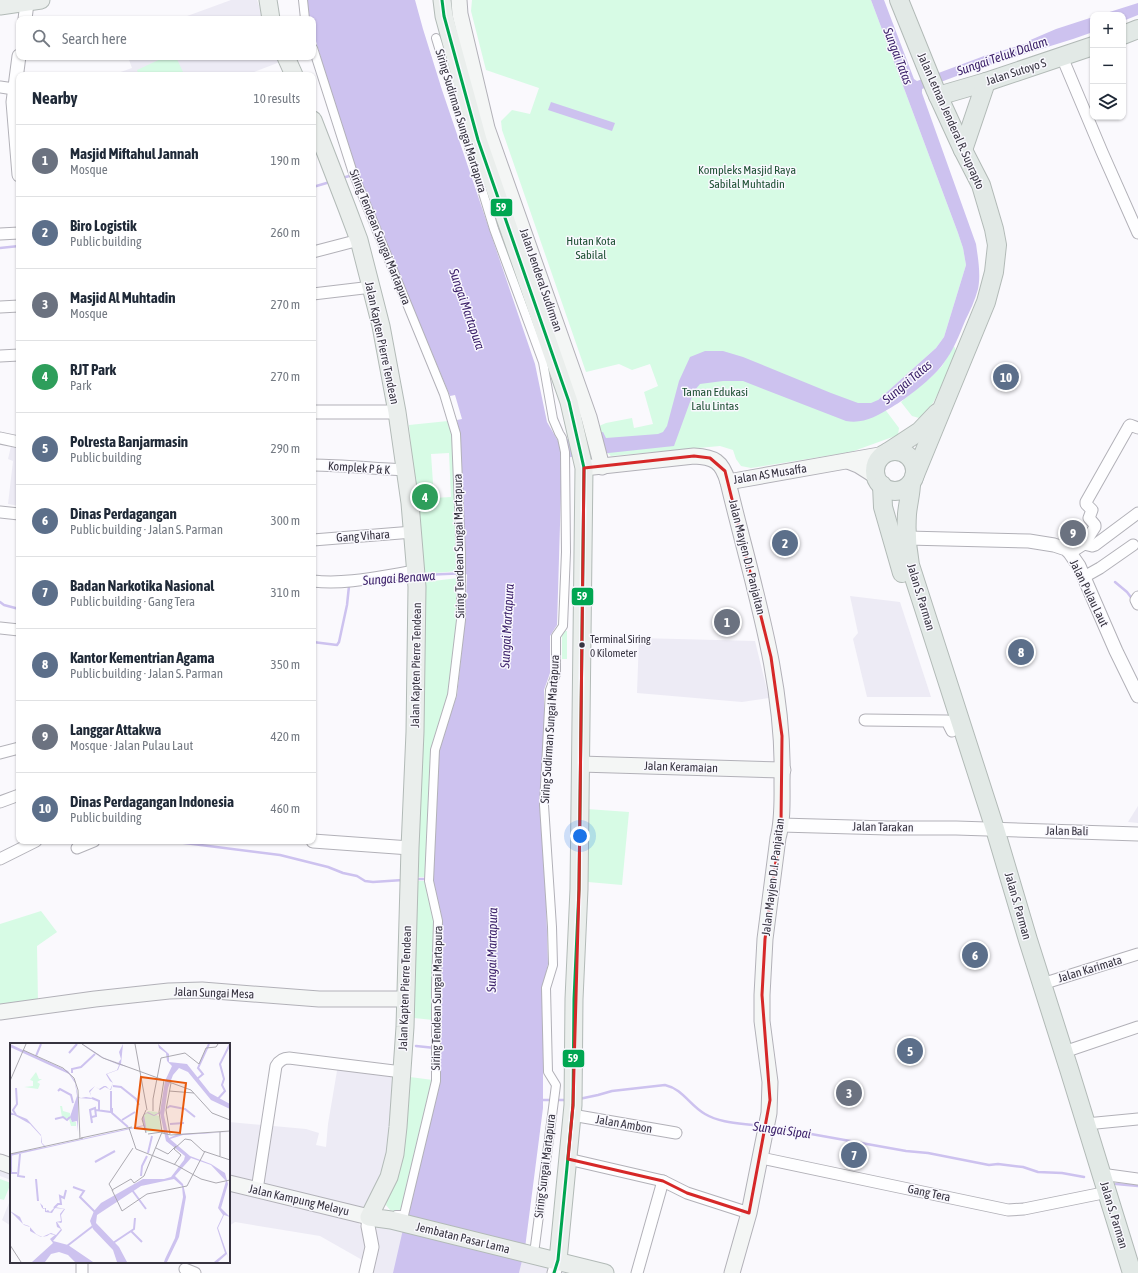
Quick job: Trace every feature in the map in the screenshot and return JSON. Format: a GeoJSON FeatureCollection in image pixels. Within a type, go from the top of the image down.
{"type":"FeatureCollection","features":[{"type":"Feature","properties":{"kind":"highway","name":"Jalan Letnan Jenderal R. Suprapto"},"geometry":{"type":"LineString","coordinates":[[899,0],[934,87],[963,150],[982,186],[997,245],[993,277],[986,302],[946,403],[913,480]]}},
{"type":"Feature","properties":{"kind":"highway"},"geometry":{"type":"LineString","coordinates":[[1126,34],[1138,30]]}},
{"type":"Feature","properties":{"kind":"highway","name":"Jalan Sutoyo S"},"geometry":{"type":"LineString","coordinates":[[934,87],[986,82],[1090,47]]}},
{"type":"Feature","properties":{"kind":"highway"},"geometry":{"type":"LineString","coordinates":[[963,150],[986,82]]}},
{"type":"Feature","properties":{"kind":"highway"},"geometry":{"type":"LineString","coordinates":[[887,453],[895,451],[907,454],[914,464],[913,480],[907,487],[901,490],[887,489],[879,481],[876,466],[879,460],[887,453],[920,431],[946,403]]}},
{"type":"Feature","properties":{"kind":"highway","name":"Jalan S. Parman"},"geometry":{"type":"LineString","coordinates":[[913,480],[907,517],[908,555],[910,565],[990,829],[1042,984],[1103,1199],[1122,1273]]}},
{"type":"Feature","properties":{"kind":"highway","name":"Jalan S. Parman"},"geometry":{"type":"LineString","coordinates":[[879,481],[883,507],[896,554],[952,731],[990,829],[1019,943],[1086,1124],[1101,1174],[1103,1199],[1132,1273]]}},
{"type":"Feature","properties":{"kind":"main road"},"geometry":{"type":"LineString","coordinates":[[261,0],[269,16]]}},
{"type":"Feature","properties":{"kind":"main road"},"geometry":{"type":"LineString","coordinates":[[268,0],[270,16]]}},
{"type":"Feature","properties":{"kind":"main road","name":"Jalan Jenderal Sudirman"},"geometry":{"type":"LineString","coordinates":[[442,0],[444,16],[478,140],[580,432],[601,461]]}},
{"type":"Feature","properties":{"kind":"main road","name":"Jalan Jenderal Sudirman"},"geometry":{"type":"LineString","coordinates":[[459,0],[460,14],[487,128],[580,432],[579,889],[574,999],[573,1110],[556,1267]]}},
{"type":"Feature","properties":{"kind":"main road"},"geometry":{"type":"LineString","coordinates":[[0,6],[31,7]]}},
{"type":"Feature","properties":{"kind":"main road"},"geometry":{"type":"LineString","coordinates":[[287,60],[293,72]]}},
{"type":"Feature","properties":{"kind":"main road","name":"Jalan Kapten Pierre Tendean"},"geometry":{"type":"LineString","coordinates":[[316,128],[339,185],[358,240],[372,287],[381,326],[405,470],[413,532],[416,575],[415,732],[402,1072],[398,1128],[395,1154],[389,1177],[369,1217]]}},
{"type":"Feature","properties":{"kind":"main road","name":"Jalan AS Musaffa"},"geometry":{"type":"LineString","coordinates":[[580,464],[601,461],[686,457],[710,458],[718,462],[725,470],[728,482],[887,453]]}},
{"type":"Feature","properties":{"kind":"main road"},"geometry":{"type":"LineString","coordinates":[[848,461],[858,465],[879,481]]}},
{"type":"Feature","properties":{"kind":"main road","name":"Jalan Mayjen D.I. Panjaitan"},"geometry":{"type":"LineString","coordinates":[[728,482],[754,583],[772,664],[779,701],[783,770],[781,825],[765,939],[762,995],[762,1021],[770,1082],[769,1117],[749,1213],[732,1273]]}},
{"type":"Feature","properties":{"kind":"main road","name":"Jalan Keramaian"},"geometry":{"type":"LineString","coordinates":[[580,764],[783,770]]}},
{"type":"Feature","properties":{"kind":"main road","name":"Jalan Sungai Mesa"},"geometry":{"type":"LineString","coordinates":[[0,1012],[169,991],[202,990],[319,999],[405,999]]}},
{"type":"Feature","properties":{"kind":"main road"},"geometry":{"type":"LineString","coordinates":[[0,1162],[10,1166]]}},
{"type":"Feature","properties":{"kind":"main road","name":"Jalan Kampung Melayu"},"geometry":{"type":"LineString","coordinates":[[230,1183],[369,1217]]}},
{"type":"Feature","properties":{"kind":"main road","name":"Jembatan Pasar Lama"},"geometry":{"type":"LineString","coordinates":[[369,1217],[535,1251],[556,1267],[606,1273]]}},
{"type":"Feature","properties":{"kind":"street"},"geometry":{"type":"LineString","coordinates":[[303,0],[305,16]]}},
{"type":"Feature","properties":{"kind":"street","name":"Siring Sudirman Sungai Martapura"},"geometry":{"type":"LineString","coordinates":[[436,38],[494,229],[543,362],[550,406],[564,444],[566,552],[563,626],[556,636],[556,674],[550,690],[544,805],[552,927],[552,965],[546,988],[548,1072],[556,1086]]}},
{"type":"Feature","properties":{"kind":"street","name":"Siring Tendean Sungai Martapura"},"geometry":{"type":"LineString","coordinates":[[316,57],[352,170],[444,394],[456,434],[462,554],[461,620],[452,694],[435,750],[429,881],[438,921],[436,1081],[404,1215],[396,1215],[393,1221]]}},
{"type":"Feature","properties":{"kind":"street"},"geometry":{"type":"LineString","coordinates":[[1062,57],[1138,233]]}},
{"type":"Feature","properties":{"kind":"street"},"geometry":{"type":"LineString","coordinates":[[17,72],[18,60]]}},
{"type":"Feature","properties":{"kind":"street"},"geometry":{"type":"LineString","coordinates":[[16,76],[13,113],[16,139]]}},
{"type":"Feature","properties":{"kind":"street"},"geometry":{"type":"LineString","coordinates":[[0,87],[14,89]]}},
{"type":"Feature","properties":{"kind":"street"},"geometry":{"type":"LineString","coordinates":[[0,234],[16,233]]}},
{"type":"Feature","properties":{"kind":"street"},"geometry":{"type":"LineString","coordinates":[[316,251],[358,240]]}},
{"type":"Feature","properties":{"kind":"street"},"geometry":{"type":"LineString","coordinates":[[316,294],[372,287]]}},
{"type":"Feature","properties":{"kind":"street"},"geometry":{"type":"LineString","coordinates":[[0,307],[16,306]]}},
{"type":"Feature","properties":{"kind":"street"},"geometry":{"type":"LineString","coordinates":[[0,356],[16,355]]}},
{"type":"Feature","properties":{"kind":"street"},"geometry":{"type":"LineString","coordinates":[[316,412],[396,412]]}},
{"type":"Feature","properties":{"kind":"street"},"geometry":{"type":"LineString","coordinates":[[554,420],[580,432]]}},
{"type":"Feature","properties":{"kind":"street"},"geometry":{"type":"LineString","coordinates":[[1070,553],[1084,544],[1095,527],[1095,525],[1088,518],[1092,510],[1086,502],[1129,426],[1138,428]]}},
{"type":"Feature","properties":{"kind":"street"},"geometry":{"type":"LineString","coordinates":[[0,438],[16,441]]}},
{"type":"Feature","properties":{"kind":"street","name":"Komplek P & K"},"geometry":{"type":"LineString","coordinates":[[316,465],[405,470]]}},
{"type":"Feature","properties":{"kind":"street"},"geometry":{"type":"LineString","coordinates":[[0,512],[16,514]]}},
{"type":"Feature","properties":{"kind":"street"},"geometry":{"type":"LineString","coordinates":[[1084,544],[1092,546],[1095,545],[1138,513]]}},
{"type":"Feature","properties":{"kind":"street","name":"Gang Vihara"},"geometry":{"type":"LineString","coordinates":[[316,540],[413,532]]}},
{"type":"Feature","properties":{"kind":"street","name":"Jalan Pulau Laut"},"geometry":{"type":"LineString","coordinates":[[907,538],[1029,541],[1054,545],[1066,549],[1079,566],[1116,651],[1138,696]]}},
{"type":"Feature","properties":{"kind":"street"},"geometry":{"type":"LineString","coordinates":[[1084,577],[1134,545]]}},
{"type":"Feature","properties":{"kind":"street"},"geometry":{"type":"LineString","coordinates":[[316,581],[346,582],[416,575]]}},
{"type":"Feature","properties":{"kind":"street"},"geometry":{"type":"LineString","coordinates":[[1138,598],[1136,600],[1138,604]]}},
{"type":"Feature","properties":{"kind":"street"},"geometry":{"type":"LineString","coordinates":[[0,628],[16,630]]}},
{"type":"Feature","properties":{"kind":"street"},"geometry":{"type":"LineString","coordinates":[[864,720],[947,721],[952,731]]}},
{"type":"Feature","properties":{"kind":"street"},"geometry":{"type":"LineString","coordinates":[[0,753],[16,749]]}},
{"type":"Feature","properties":{"kind":"street"},"geometry":{"type":"LineString","coordinates":[[0,802],[16,796]]}},
{"type":"Feature","properties":{"kind":"street","name":"Jalan Tarakan"},"geometry":{"type":"LineString","coordinates":[[781,825],[990,829]]}},
{"type":"Feature","properties":{"kind":"street","name":"Jalan Bali"},"geometry":{"type":"LineString","coordinates":[[990,829],[1138,834]]}},
{"type":"Feature","properties":{"kind":"street"},"geometry":{"type":"LineString","coordinates":[[316,841],[410,848]]}},
{"type":"Feature","properties":{"kind":"street"},"geometry":{"type":"LineString","coordinates":[[0,859],[30,844]]}},
{"type":"Feature","properties":{"kind":"street"},"geometry":{"type":"LineString","coordinates":[[77,848],[87,844]]}},
{"type":"Feature","properties":{"kind":"street","name":"Jalan Karimata"},"geometry":{"type":"LineString","coordinates":[[1042,984],[1138,954]]}},
{"type":"Feature","properties":{"kind":"street"},"geometry":{"type":"LineString","coordinates":[[1064,1064],[1138,1027]]}},
{"type":"Feature","properties":{"kind":"street"},"geometry":{"type":"LineString","coordinates":[[257,1190],[276,1066],[279,1062],[283,1059],[289,1058],[402,1072]]}},
{"type":"Feature","properties":{"kind":"street","name":"Siring Sungai Martapura"},"geometry":{"type":"LineString","coordinates":[[535,1251],[556,1086]]}},
{"type":"Feature","properties":{"kind":"street","name":"Jalan Ambon"},"geometry":{"type":"LineString","coordinates":[[573,1110],[676,1133]]}},
{"type":"Feature","properties":{"kind":"street"},"geometry":{"type":"LineString","coordinates":[[1086,1124],[1138,1119]]}},
{"type":"Feature","properties":{"kind":"street","name":"Gang Tera"},"geometry":{"type":"LineString","coordinates":[[761,1158],[1008,1210],[1103,1199]]}},
{"type":"Feature","properties":{"kind":"street"},"geometry":{"type":"LineString","coordinates":[[568,1159],[663,1181],[687,1193],[749,1213]]}},
{"type":"Feature","properties":{"kind":"street"},"geometry":{"type":"LineString","coordinates":[[1101,1174],[1138,1179]]}},
{"type":"Feature","properties":{"kind":"street"},"geometry":{"type":"LineString","coordinates":[[637,1273],[663,1181]]}},
{"type":"Feature","properties":{"kind":"street"},"geometry":{"type":"LineString","coordinates":[[366,1273],[372,1254],[368,1226],[369,1217]]}},
{"type":"Feature","properties":{"kind":"highlighted area"},"geometry":{"type":"Polygon","coordinates":[[[694,456],[710,458],[725,471],[771,657],[782,736],[781,825],[765,939],[762,995],[770,1100],[749,1213],[687,1193],[663,1181],[568,1159],[573,1105],[579,889],[584,468],[694,456]]]}},
{"type":"Feature","properties":{"kind":"shaded area"},"geometry":{"type":"Polygon","coordinates":[[[231,0],[257,0],[263,16],[187,16],[231,0]]]}},
{"type":"Feature","properties":{"kind":"shaded area"},"geometry":{"type":"Polygon","coordinates":[[[129,60],[279,60],[280,62],[254,72],[121,72],[132,68],[129,60]]]}},
{"type":"Feature","properties":{"kind":"shaded area"},"geometry":{"type":"Polygon","coordinates":[[[12,442],[16,443],[16,505],[8,504],[13,461],[8,459],[12,442]]]}},
{"type":"Feature","properties":{"kind":"shaded area"},"geometry":{"type":"Polygon","coordinates":[[[850,596],[900,602],[931,697],[867,697],[853,639],[858,633],[850,596]]]}},
{"type":"Feature","properties":{"kind":"shaded area"},"geometry":{"type":"Polygon","coordinates":[[[639,638],[755,641],[769,698],[742,702],[637,693],[639,638]]]}},
{"type":"Feature","properties":{"kind":"shaded area"},"geometry":{"type":"Polygon","coordinates":[[[1138,806],[1138,823],[1128,822],[1138,806]]]}},
{"type":"Feature","properties":{"kind":"shaded area"},"geometry":{"type":"Polygon","coordinates":[[[338,1065],[397,1074],[391,1146],[369,1202],[362,1209],[230,1176],[230,1122],[306,1129],[319,1133],[316,1145],[326,1147],[328,1124],[338,1065]]]}},
{"type":"Feature","properties":{"kind":"shaded area"},"geometry":{"type":"Polygon","coordinates":[[[0,1166],[10,1171],[10,1180],[0,1176],[0,1166]]]}},
{"type":"Feature","properties":{"kind":"shaded area"},"geometry":{"type":"Polygon","coordinates":[[[230,1188],[357,1221],[365,1232],[370,1243],[364,1261],[320,1236],[235,1222],[230,1225],[230,1188]]]}},
{"type":"Feature","properties":{"kind":"shaded area"},"geometry":{"type":"Polygon","coordinates":[[[10,1200],[10,1225],[2,1220],[10,1200]]]}},
{"type":"Feature","properties":{"kind":"shaded area"},"geometry":{"type":"Polygon","coordinates":[[[367,1222],[412,1233],[415,1273],[372,1273],[367,1222]]]}},
{"type":"Feature","properties":{"kind":"shaded area"},"geometry":{"type":"Polygon","coordinates":[[[522,1255],[589,1273],[519,1273],[522,1255]]]}},
{"type":"Feature","properties":{"kind":"green space","name":"Kompleks Masjid Raya Sabilal Muhtadin"},"geometry":{"type":"Polygon","coordinates":[[[472,0],[871,0],[958,233],[963,248],[966,265],[944,337],[936,348],[878,400],[899,428],[898,435],[851,452],[751,468],[741,466],[736,459],[733,450],[720,446],[611,456],[605,451],[599,426],[606,423],[632,418],[634,428],[653,424],[644,392],[658,386],[650,364],[632,370],[619,364],[586,372],[502,130],[501,121],[512,110],[530,114],[539,88],[486,70],[471,11],[472,0]]]}},
{"type":"Feature","properties":{"kind":"green space"},"geometry":{"type":"Polygon","coordinates":[[[159,60],[177,60],[183,72],[138,72],[137,70],[159,60]]]}},
{"type":"Feature","properties":{"kind":"green space"},"geometry":{"type":"Polygon","coordinates":[[[954,346],[956,351],[933,403],[919,418],[912,416],[901,402],[942,366],[954,346]]]}},
{"type":"Feature","properties":{"kind":"green space"},"geometry":{"type":"Polygon","coordinates":[[[448,421],[453,434],[458,571],[423,574],[409,425],[448,421]],[[449,453],[431,454],[434,498],[451,497],[449,453]]]}},
{"type":"Feature","properties":{"kind":"green space"},"geometry":{"type":"Polygon","coordinates":[[[458,578],[458,611],[449,695],[432,751],[428,877],[414,877],[425,582],[458,578]]]}},
{"type":"Feature","properties":{"kind":"green space"},"geometry":{"type":"Polygon","coordinates":[[[562,631],[567,631],[567,659],[562,659],[562,631]]]}},
{"type":"Feature","properties":{"kind":"green space"},"geometry":{"type":"Polygon","coordinates":[[[587,809],[629,812],[622,885],[588,882],[587,809]]]}},
{"type":"Feature","properties":{"kind":"green space"},"geometry":{"type":"Polygon","coordinates":[[[416,881],[425,881],[435,923],[433,1020],[414,1018],[416,881]]]}},
{"type":"Feature","properties":{"kind":"green space"},"geometry":{"type":"Polygon","coordinates":[[[41,911],[57,932],[37,946],[38,1002],[0,1007],[0,924],[41,911]]]}},
{"type":"Feature","properties":{"kind":"green space"},"geometry":{"type":"Polygon","coordinates":[[[410,1077],[433,1080],[402,1213],[390,1210],[386,1205],[406,1130],[410,1077]]]}},
{"type":"Feature","properties":{"kind":"green space"},"geometry":{"type":"Polygon","coordinates":[[[0,1179],[10,1183],[10,1185],[4,1200],[0,1199],[0,1179]]]}},
{"type":"Feature","properties":{"kind":"water"},"geometry":{"type":"Polygon","coordinates":[[[307,0],[415,0],[442,90],[535,364],[547,422],[558,441],[603,432],[606,438],[658,434],[663,432],[667,426],[679,381],[690,357],[705,351],[723,351],[743,357],[858,403],[871,403],[878,400],[936,348],[944,337],[966,265],[963,248],[958,233],[871,0],[884,0],[914,79],[917,81],[984,56],[1028,43],[1028,41],[1056,29],[1090,18],[1090,33],[970,71],[922,89],[922,93],[976,244],[979,278],[978,289],[974,301],[953,349],[939,370],[912,394],[876,416],[853,422],[846,421],[743,381],[723,381],[700,384],[694,391],[674,446],[562,458],[557,625],[550,636],[550,673],[544,690],[544,834],[548,964],[543,986],[543,1108],[525,1248],[519,1273],[393,1273],[437,1081],[441,929],[433,878],[436,788],[439,748],[457,695],[465,620],[467,573],[465,570],[463,500],[457,420],[462,419],[455,395],[450,396],[350,157],[316,41],[316,16],[309,16],[307,0]]]}},
{"type":"Feature","properties":{"kind":"water"},"geometry":{"type":"Polygon","coordinates":[[[1138,3],[1138,15],[1126,20],[1126,12],[1110,12],[1138,3]]]}},
{"type":"Feature","properties":{"kind":"water"},"geometry":{"type":"Polygon","coordinates":[[[551,102],[615,123],[612,131],[548,110],[551,102]]]}},
{"type":"Feature","properties":{"kind":"waterway"},"geometry":{"type":"LineString","coordinates":[[342,178],[353,175]]}},
{"type":"Feature","properties":{"kind":"waterway"},"geometry":{"type":"LineString","coordinates":[[316,186],[330,182]]}},
{"type":"Feature","properties":{"kind":"waterway"},"geometry":{"type":"LineString","coordinates":[[0,248],[16,246]]}},
{"type":"Feature","properties":{"kind":"waterway","name":"Sungai Benawa"},"geometry":{"type":"LineString","coordinates":[[422,575],[469,573]]}},
{"type":"Feature","properties":{"kind":"waterway"},"geometry":{"type":"LineString","coordinates":[[1115,582],[1127,592],[1133,600]]}},
{"type":"Feature","properties":{"kind":"waterway","name":"Sungai Benawa"},"geometry":{"type":"LineString","coordinates":[[316,642],[337,645],[339,642],[347,605],[349,586],[351,585]]}},
{"type":"Feature","properties":{"kind":"waterway","name":"Sungai Benawa"},"geometry":{"type":"LineString","coordinates":[[0,602],[4,605],[16,608]]}},
{"type":"Feature","properties":{"kind":"waterway"},"geometry":{"type":"LineString","coordinates":[[193,844],[280,855],[328,867],[343,873],[357,876],[365,881],[373,882],[403,880]]}},
{"type":"Feature","properties":{"kind":"waterway"},"geometry":{"type":"LineString","coordinates":[[414,879],[427,879]]}},
{"type":"Feature","properties":{"kind":"waterway"},"geometry":{"type":"LineString","coordinates":[[416,1046],[435,1048]]}},
{"type":"Feature","properties":{"kind":"waterway","name":"Sungai Sipai"},"geometry":{"type":"LineString","coordinates":[[579,1099],[612,1091],[665,1085],[677,1090],[700,1111],[718,1120],[761,1126]]}},
{"type":"Feature","properties":{"kind":"waterway","name":"Sungai Sipai"},"geometry":{"type":"LineString","coordinates":[[539,1100],[566,1100]]}},
{"type":"Feature","properties":{"kind":"waterway","name":"Sungai Sipai"},"geometry":{"type":"LineString","coordinates":[[772,1127],[906,1151],[928,1153],[989,1165],[998,1164],[1023,1167],[1038,1172],[1062,1173],[1084,1177]]}},
{"type":"Feature","properties":{"kind":"waterway","name":"Sungai Sipai"},"geometry":{"type":"LineString","coordinates":[[1116,1184],[1138,1186]]}},
{"type":"Feature","properties":{"kind":"transit line","name":"59"},"geometry":{"type":"LineString","coordinates":[[442,0],[444,16],[478,140],[569,402],[584,468],[579,889],[574,999],[573,1105],[558,1260],[554,1273]]}},
{"type":"Feature","properties":{"kind":"place","name":"Dinas Perdagangan Indonesia"},"geometry":{"type":"Point","coordinates":[1006,377]}},
{"type":"Feature","properties":{"kind":"place","name":"RJT Park"},"geometry":{"type":"Point","coordinates":[425,497]}},
{"type":"Feature","properties":{"kind":"place","name":"Langgar Attakwa"},"geometry":{"type":"Point","coordinates":[1073,533]}},
{"type":"Feature","properties":{"kind":"place","name":"Biro Logistik"},"geometry":{"type":"Point","coordinates":[785,543]}},
{"type":"Feature","properties":{"kind":"place","name":"Masjid Miftahul Jannah"},"geometry":{"type":"Point","coordinates":[727,622]}},
{"type":"Feature","properties":{"kind":"place","name":"Terminal Siring 0 Kilometer"},"geometry":{"type":"Point","coordinates":[582,645]}},
{"type":"Feature","properties":{"kind":"place","name":"Kantor Kementrian Agama"},"geometry":{"type":"Point","coordinates":[1021,652]}},
{"type":"Feature","properties":{"kind":"place","name":"Dinas Perdagangan"},"geometry":{"type":"Point","coordinates":[975,955]}},
{"type":"Feature","properties":{"kind":"place","name":"Polresta Banjarmasin"},"geometry":{"type":"Point","coordinates":[910,1051]}},
{"type":"Feature","properties":{"kind":"place","name":"Masjid Al Muhtadin"},"geometry":{"type":"Point","coordinates":[849,1093]}},
{"type":"Feature","properties":{"kind":"place","name":"Badan Narkotika Nasional"},"geometry":{"type":"Point","coordinates":[854,1155]}},
{"type":"Feature","properties":{"kind":"water label","name":"Sungai Tatas"},"geometry":{"type":"Point","coordinates":[898,56]}},
{"type":"Feature","properties":{"kind":"water label","name":"Sungai Teluk Dalam"},"geometry":{"type":"Point","coordinates":[1002,56]}},
{"type":"Feature","properties":{"kind":"water label","name":"Sungai Martapura"},"geometry":{"type":"Point","coordinates":[467,309]}},
{"type":"Feature","properties":{"kind":"water label","name":"Sungai Tatas"},"geometry":{"type":"Point","coordinates":[907,382]}},
{"type":"Feature","properties":{"kind":"water label","name":"Sungai Martapura"},"geometry":{"type":"Point","coordinates":[507,626]}},
{"type":"Feature","properties":{"kind":"water label","name":"Sungai Martapura"},"geometry":{"type":"Point","coordinates":[492,950]}},
{"type":"Feature","properties":{"kind":"park label","name":"Hutan Kota Sabilal"},"geometry":{"type":"Point","coordinates":[591,248]}},
{"type":"Feature","properties":{"kind":"park label","name":"Taman Edukasi Lalu Lintas"},"geometry":{"type":"Point","coordinates":[715,399]}}]}
